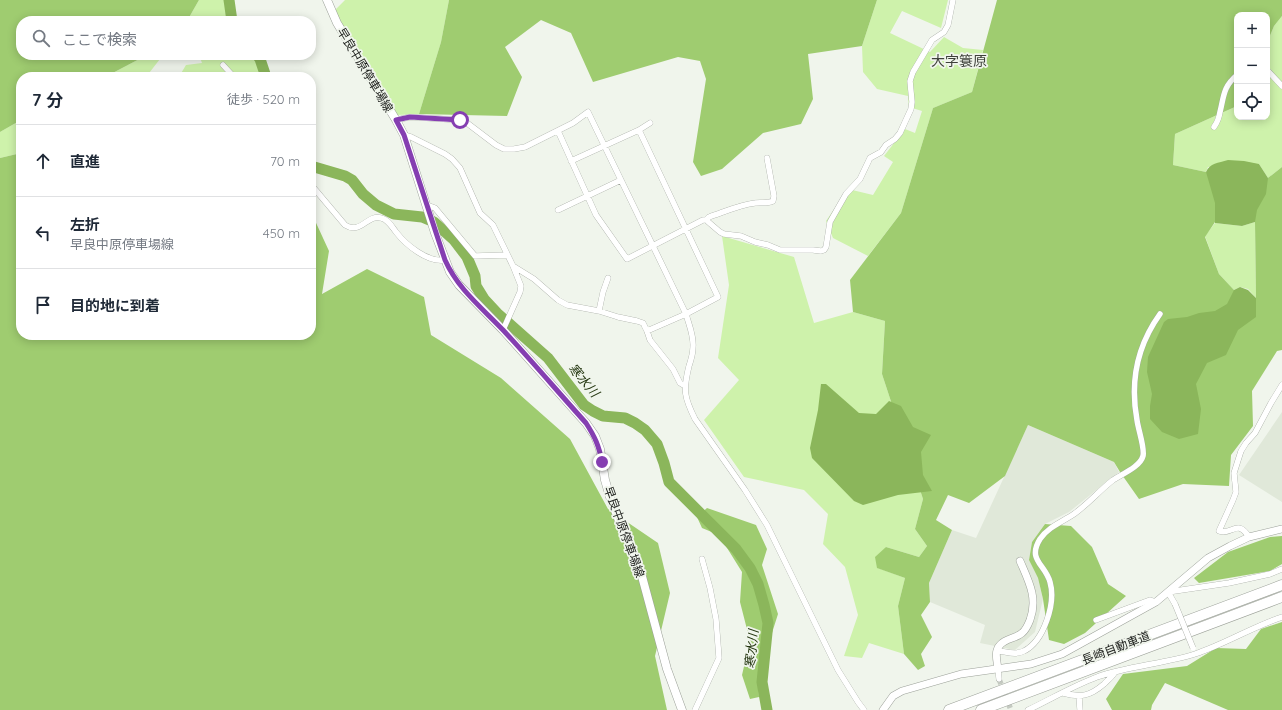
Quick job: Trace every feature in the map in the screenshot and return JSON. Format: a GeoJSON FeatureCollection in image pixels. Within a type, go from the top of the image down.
{"type":"FeatureCollection","features":[{"type":"Feature","properties":{"kind":"highway","name":"長崎自動車道"},"geometry":{"type":"LineString","coordinates":[[950,710],[1282,585]]}},
{"type":"Feature","properties":{"kind":"highway","name":"長崎自動車道"},"geometry":{"type":"LineString","coordinates":[[980,710],[1282,597]]}},
{"type":"Feature","properties":{"kind":"main road","name":"早良中原停車場線"},"geometry":{"type":"LineString","coordinates":[[327,0],[337,23],[404,135],[435,232],[450,272],[459,285],[504,328],[586,423],[595,436],[600,448],[605,480],[610,497],[640,569],[667,669],[682,710]]}},
{"type":"Feature","properties":{"kind":"street"},"geometry":{"type":"LineString","coordinates":[[706,220],[724,234],[741,236],[780,250],[824,250],[826,247],[830,222],[846,194],[860,179],[870,158],[881,152],[886,145],[895,139],[900,133],[911,109],[911,76],[932,40],[944,32],[948,25],[953,0]]}},
{"type":"Feature","properties":{"kind":"street"},"geometry":{"type":"LineString","coordinates":[[223,65],[229,72]]}},
{"type":"Feature","properties":{"kind":"street"},"geometry":{"type":"LineString","coordinates":[[1270,73],[1282,86]]}},
{"type":"Feature","properties":{"kind":"street"},"geometry":{"type":"LineString","coordinates":[[1214,127],[1220,112],[1224,92],[1234,78]]}},
{"type":"Feature","properties":{"kind":"street"},"geometry":{"type":"LineString","coordinates":[[396,120],[410,117],[460,120],[467,123],[496,146],[504,149],[514,149],[525,147],[558,131],[573,123],[588,112],[686,314],[693,340],[693,348],[685,386],[685,395],[689,407],[695,419],[768,525],[838,670],[864,710]]}},
{"type":"Feature","properties":{"kind":"street"},"geometry":{"type":"LineString","coordinates":[[571,161],[639,130],[650,123]]}},
{"type":"Feature","properties":{"kind":"street"},"geometry":{"type":"LineString","coordinates":[[639,130],[718,297],[686,314],[647,331]]}},
{"type":"Feature","properties":{"kind":"street"},"geometry":{"type":"LineString","coordinates":[[558,131],[596,215],[628,259],[685,229],[706,220],[709,217],[756,202],[770,203],[773,201],[774,196],[766,158]]}},
{"type":"Feature","properties":{"kind":"street"},"geometry":{"type":"LineString","coordinates":[[404,135],[411,136],[452,159],[460,168],[480,213],[492,225],[513,266],[521,286],[520,292],[504,328]]}},
{"type":"Feature","properties":{"kind":"street"},"geometry":{"type":"LineString","coordinates":[[558,210],[621,180]]}},
{"type":"Feature","properties":{"kind":"street"},"geometry":{"type":"LineString","coordinates":[[316,191],[349,228],[359,227],[374,218],[383,218],[387,220],[396,233],[409,247],[433,260],[445,260]]}},
{"type":"Feature","properties":{"kind":"street"},"geometry":{"type":"LineString","coordinates":[[427,206],[435,208],[475,256],[507,255]]}},
{"type":"Feature","properties":{"kind":"street"},"geometry":{"type":"LineString","coordinates":[[513,266],[534,279],[558,300],[567,305],[638,320],[643,323],[650,340],[673,369],[680,383],[685,386]]}},
{"type":"Feature","properties":{"kind":"street"},"geometry":{"type":"LineString","coordinates":[[599,311],[608,278]]}},
{"type":"Feature","properties":{"kind":"street"},"geometry":{"type":"LineString","coordinates":[[997,651],[1014,653],[1023,652],[1038,639],[1050,615],[1052,596],[1050,583],[1045,570],[1038,562],[1035,555],[1041,538],[1056,524],[1074,514],[1113,480],[1133,468],[1143,455],[1143,446],[1136,416],[1134,379],[1137,363],[1143,346],[1149,331],[1160,314]]}},
{"type":"Feature","properties":{"kind":"street"},"geometry":{"type":"LineString","coordinates":[[1249,537],[1245,530],[1241,528],[1223,532],[1219,531],[1235,496],[1234,473],[1241,451],[1255,433],[1282,385]]}},
{"type":"Feature","properties":{"kind":"street"},"geometry":{"type":"LineString","coordinates":[[883,710],[893,696],[902,691],[962,674],[1031,664],[1062,654],[1156,602],[1208,558],[1249,537],[1282,529]]}},
{"type":"Feature","properties":{"kind":"street"},"geometry":{"type":"LineString","coordinates":[[695,710],[719,658],[716,619],[710,588],[702,559]]}},
{"type":"Feature","properties":{"kind":"street"},"geometry":{"type":"LineString","coordinates":[[999,679],[997,651],[999,645],[1023,633],[1028,627],[1033,612],[1034,599],[1020,561]]}},
{"type":"Feature","properties":{"kind":"street"},"geometry":{"type":"LineString","coordinates":[[1168,592],[1229,583],[1270,574],[1282,569]]}},
{"type":"Feature","properties":{"kind":"street"},"geometry":{"type":"LineString","coordinates":[[1168,592],[1175,604],[1193,651]]}},
{"type":"Feature","properties":{"kind":"street"},"geometry":{"type":"LineString","coordinates":[[1096,620],[1150,600],[1156,602]]}},
{"type":"Feature","properties":{"kind":"street"},"geometry":{"type":"LineString","coordinates":[[1028,710],[1035,709],[1062,693],[1097,678],[1193,651],[1218,646],[1282,617]]}},
{"type":"Feature","properties":{"kind":"street"},"geometry":{"type":"LineString","coordinates":[[1062,693],[1079,696],[1092,693],[1112,677],[1115,672]]}},
{"type":"Feature","properties":{"kind":"street"},"geometry":{"type":"LineString","coordinates":[[1079,696],[1080,710]]}},
{"type":"Feature","properties":{"kind":"shaded area"},"geometry":{"type":"Polygon","coordinates":[[[0,0],[199,0],[190,16],[16,16],[16,60],[137,60],[115,72],[16,72],[16,123],[0,132],[0,0]]]}},
{"type":"Feature","properties":{"kind":"shaded area"},"geometry":{"type":"Polygon","coordinates":[[[199,0],[224,0],[226,16],[190,16],[199,0]]]}},
{"type":"Feature","properties":{"kind":"shaded area"},"geometry":{"type":"Polygon","coordinates":[[[345,0],[449,0],[441,42],[419,114],[396,115],[334,11],[345,0]]]}},
{"type":"Feature","properties":{"kind":"shaded area"},"geometry":{"type":"Polygon","coordinates":[[[449,0],[877,0],[862,46],[808,54],[813,99],[801,124],[763,133],[722,169],[701,176],[693,162],[706,79],[700,61],[678,57],[593,82],[571,33],[541,20],[505,47],[522,77],[507,116],[419,114],[441,42],[449,0]]]}},
{"type":"Feature","properties":{"kind":"shaded area"},"geometry":{"type":"Polygon","coordinates":[[[877,0],[948,0],[941,28],[902,11],[890,33],[930,52],[944,37],[963,48],[983,50],[972,92],[933,108],[901,213],[868,256],[833,238],[826,221],[848,189],[873,195],[893,162],[884,156],[905,129],[915,133],[922,111],[909,107],[908,96],[877,89],[863,72],[862,46],[877,0]]]}},
{"type":"Feature","properties":{"kind":"shaded area"},"geometry":{"type":"Polygon","coordinates":[[[997,0],[1282,0],[1282,16],[1274,26],[1270,36],[1270,12],[1234,12],[1234,107],[1175,134],[1173,165],[1206,172],[1233,188],[1215,222],[1205,237],[1219,274],[1234,290],[1236,312],[1256,298],[1255,222],[1250,192],[1282,167],[1282,350],[1277,351],[1252,391],[1253,426],[1231,455],[1229,486],[1183,484],[1139,499],[1114,462],[1028,425],[1005,476],[969,503],[948,495],[936,520],[952,530],[929,583],[930,602],[921,615],[932,637],[921,654],[925,666],[918,670],[904,654],[898,606],[905,578],[877,568],[875,557],[886,547],[919,557],[927,546],[915,529],[923,499],[882,374],[885,321],[853,312],[850,280],[901,213],[933,108],[972,92],[997,0]]]}},
{"type":"Feature","properties":{"kind":"shaded area"},"geometry":{"type":"Polygon","coordinates":[[[1282,16],[1282,167],[1268,178],[1259,164],[1208,167],[1206,172],[1173,165],[1175,134],[1234,107],[1234,120],[1270,120],[1270,36],[1274,26],[1282,16]]]}},
{"type":"Feature","properties":{"kind":"shaded area"},"geometry":{"type":"Polygon","coordinates":[[[137,60],[159,60],[150,72],[115,72],[137,60]]]}},
{"type":"Feature","properties":{"kind":"shaded area"},"geometry":{"type":"Polygon","coordinates":[[[201,60],[255,60],[259,72],[182,72],[186,65],[202,63],[201,60]]]}},
{"type":"Feature","properties":{"kind":"shaded area"},"geometry":{"type":"Polygon","coordinates":[[[16,123],[16,154],[0,158],[0,132],[16,123]]]}},
{"type":"Feature","properties":{"kind":"shaded area"},"geometry":{"type":"Polygon","coordinates":[[[16,154],[16,340],[316,340],[316,223],[329,251],[322,294],[367,269],[424,297],[431,335],[501,378],[570,439],[608,509],[658,543],[670,593],[655,656],[667,710],[0,710],[0,158],[16,154]]]}},
{"type":"Feature","properties":{"kind":"shaded area"},"geometry":{"type":"Polygon","coordinates":[[[1228,160],[1259,164],[1268,178],[1266,194],[1257,210],[1255,222],[1242,226],[1215,223],[1215,203],[1206,172],[1212,165],[1228,160]]]}},
{"type":"Feature","properties":{"kind":"shaded area"},"geometry":{"type":"Polygon","coordinates":[[[1255,222],[1256,298],[1248,289],[1240,287],[1234,290],[1219,274],[1205,236],[1215,223],[1242,226],[1255,222]]]}},
{"type":"Feature","properties":{"kind":"shaded area"},"geometry":{"type":"Polygon","coordinates":[[[722,236],[794,257],[814,323],[853,312],[885,321],[882,374],[923,499],[915,529],[927,546],[919,557],[886,547],[878,568],[905,578],[898,606],[904,654],[869,643],[862,658],[844,656],[858,615],[845,567],[823,544],[828,514],[804,490],[744,477],[704,420],[739,380],[718,358],[729,285],[722,236]]]}},
{"type":"Feature","properties":{"kind":"shaded area"},"geometry":{"type":"Polygon","coordinates":[[[1240,287],[1248,290],[1256,298],[1256,317],[1238,330],[1226,355],[1207,363],[1196,384],[1201,409],[1198,434],[1179,439],[1162,432],[1150,419],[1152,394],[1147,372],[1148,357],[1164,322],[1168,319],[1187,317],[1199,313],[1215,311],[1227,304],[1234,290],[1240,287]]]}},
{"type":"Feature","properties":{"kind":"shaded area"},"geometry":{"type":"Polygon","coordinates":[[[821,384],[826,384],[859,413],[876,414],[889,401],[901,406],[913,427],[931,435],[921,452],[923,475],[932,491],[898,495],[863,505],[854,501],[812,458],[810,448],[818,410],[821,384]]]}},
{"type":"Feature","properties":{"kind":"shaded area"},"geometry":{"type":"Polygon","coordinates":[[[1282,412],[1282,502],[1239,475],[1282,412]]]}},
{"type":"Feature","properties":{"kind":"shaded area"},"geometry":{"type":"Polygon","coordinates":[[[1028,425],[1114,462],[1119,472],[1069,512],[1045,524],[1032,542],[1029,560],[1038,578],[1043,599],[1035,632],[1015,650],[980,643],[985,625],[930,602],[929,583],[952,530],[976,538],[1028,425]]]}},
{"type":"Feature","properties":{"kind":"shaded area"},"geometry":{"type":"Polygon","coordinates":[[[707,508],[756,525],[767,549],[762,565],[778,614],[758,677],[759,697],[750,699],[742,675],[750,641],[740,602],[742,572],[719,535],[702,528],[697,517],[707,508]]]}},
{"type":"Feature","properties":{"kind":"shaded area"},"geometry":{"type":"Polygon","coordinates":[[[1045,524],[1071,526],[1092,547],[1108,584],[1126,596],[1085,633],[1064,644],[1049,640],[1043,599],[1038,578],[1029,560],[1032,542],[1045,524]]]}},
{"type":"Feature","properties":{"kind":"shaded area"},"geometry":{"type":"Polygon","coordinates":[[[1282,536],[1282,564],[1270,571],[1199,583],[1194,578],[1228,552],[1270,537],[1282,536]]]}},
{"type":"Feature","properties":{"kind":"shaded area"},"geometry":{"type":"Polygon","coordinates":[[[1282,622],[1282,710],[1228,710],[1165,683],[1152,705],[1151,710],[1112,710],[1106,699],[1123,674],[1187,666],[1216,648],[1246,649],[1261,629],[1282,622]]]}},
{"type":"Feature","properties":{"kind":"waterway","name":"寒水川"},"geometry":{"type":"LineString","coordinates":[[229,0],[231,16]]}},
{"type":"Feature","properties":{"kind":"waterway","name":"寒水川"},"geometry":{"type":"LineString","coordinates":[[260,60],[264,72]]}},
{"type":"Feature","properties":{"kind":"waterway","name":"寒水川"},"geometry":{"type":"LineString","coordinates":[[316,167],[345,176],[352,180],[363,194],[376,205],[394,214],[422,217],[434,222],[454,240],[467,257],[475,276],[476,286],[484,299],[497,313],[548,358],[584,405],[603,416],[625,418],[635,423],[645,430],[657,444],[669,482],[736,549],[750,568],[758,584],[768,623],[762,682],[767,710]]}},
{"type":"Feature","properties":{"kind":"tunnel"},"geometry":{"type":"LineString","coordinates":[[999,679],[1011,710]]}},
{"type":"Feature","properties":{"kind":"district","name":"大字簑原"},"geometry":{"type":"Point","coordinates":[959,61]}},
{"type":"Feature","properties":{"kind":"route"},"geometry":{"type":"LineString","coordinates":[[460,120],[410,117],[396,120],[404,135],[445,260],[450,272],[459,285],[503,330],[586,423],[595,436],[600,448],[602,462]]}}]}
